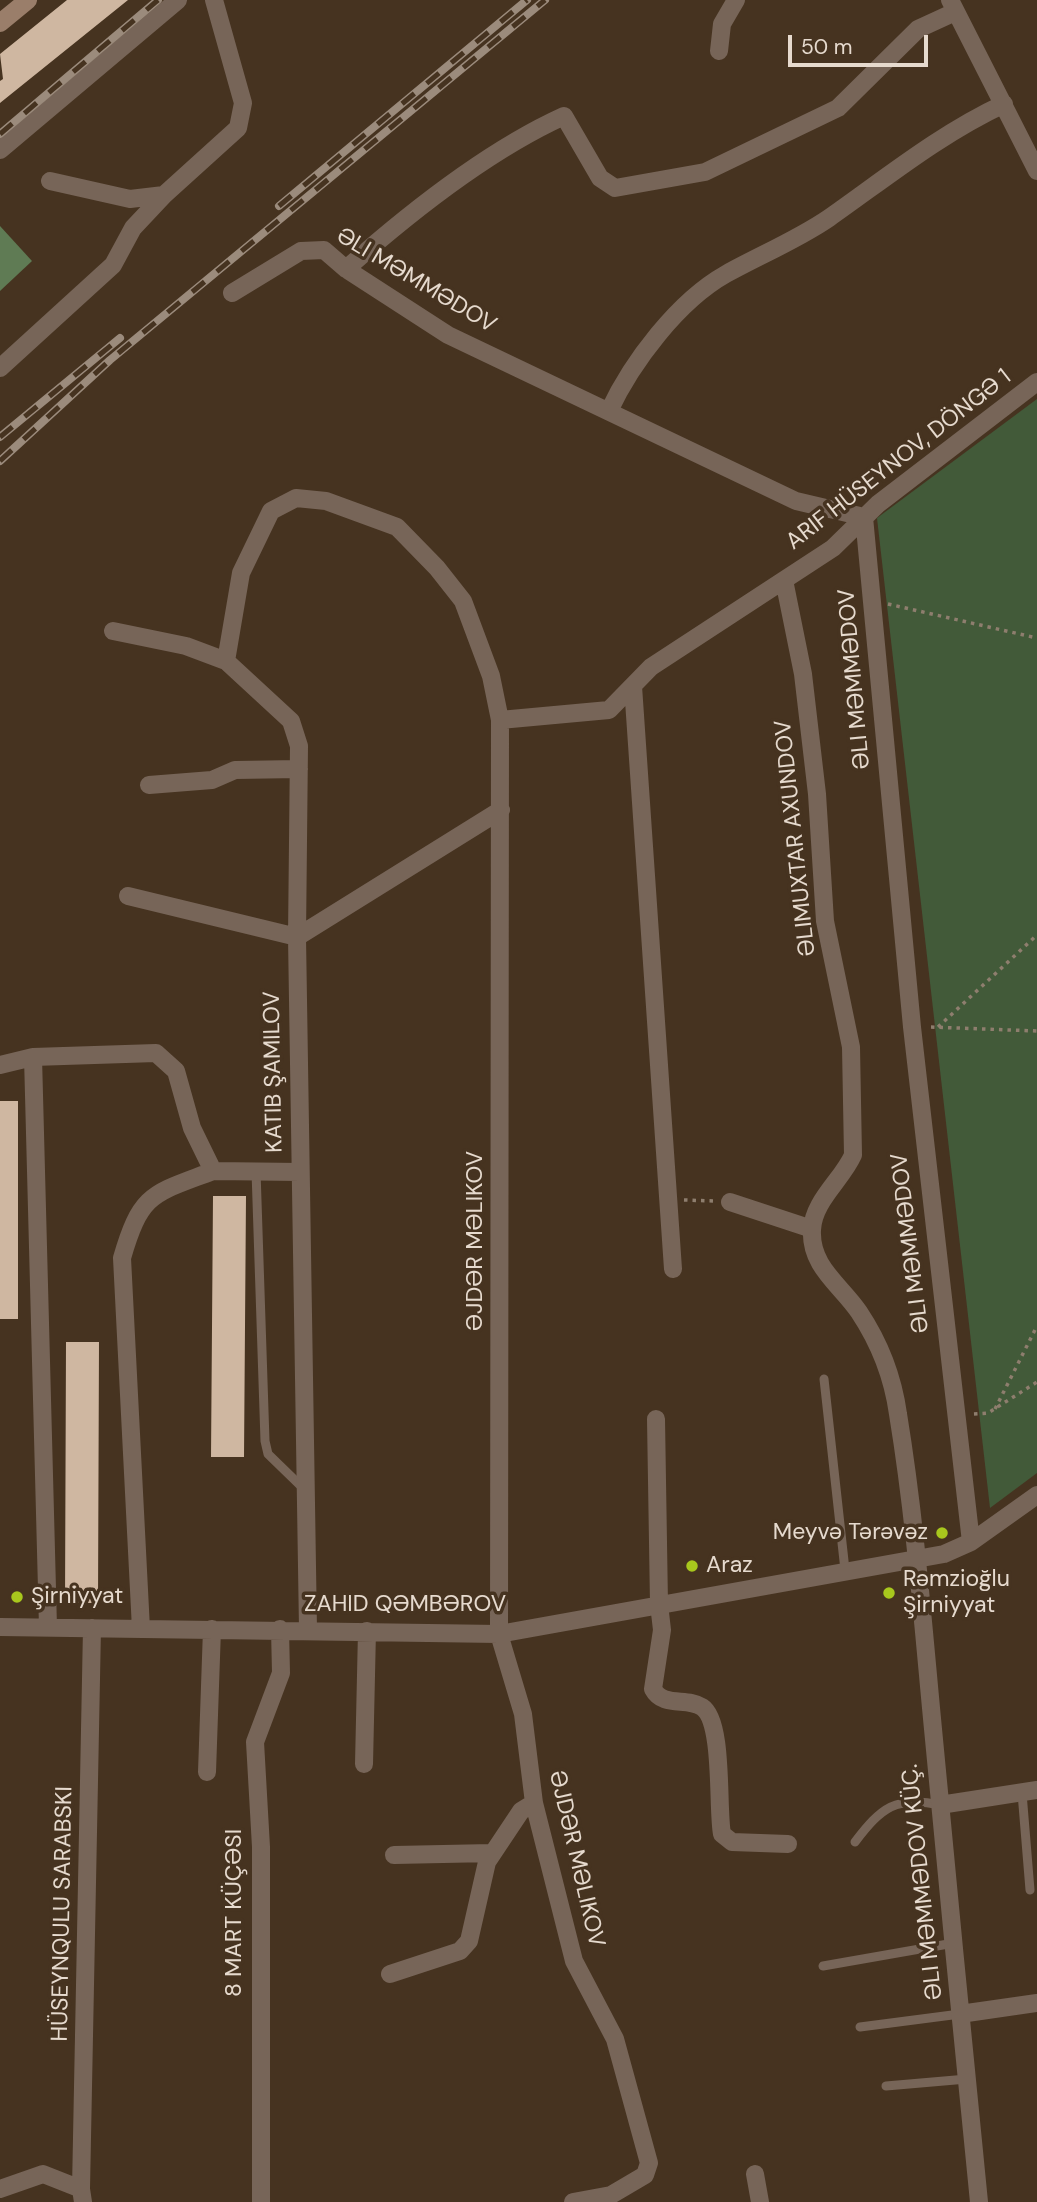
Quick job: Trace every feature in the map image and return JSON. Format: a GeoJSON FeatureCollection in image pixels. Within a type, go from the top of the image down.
{"type":"FeatureCollection","features":[{"type":"Feature","properties":{"kind":"main road"},"geometry":{"type":"LineString","coordinates":[[0,23],[28,0]]}},
{"type":"Feature","properties":{"kind":"street"},"geometry":{"type":"LineString","coordinates":[[0,150],[178,0]]}},
{"type":"Feature","properties":{"kind":"street"},"geometry":{"type":"LineString","coordinates":[[0,368],[113,265],[133,228],[164,195],[238,128],[243,103],[214,0]]}},
{"type":"Feature","properties":{"kind":"street"},"geometry":{"type":"LineString","coordinates":[[719,51],[722,24],[736,0]]}},
{"type":"Feature","properties":{"kind":"street"},"geometry":{"type":"LineString","coordinates":[[346,269],[403,218],[538,128],[564,116],[600,178],[615,188],[705,172],[838,108],[918,29],[952,6],[1037,171]]}},
{"type":"Feature","properties":{"kind":"street"},"geometry":{"type":"LineString","coordinates":[[609,411],[620,388],[653,339],[723,275],[828,219],[968,121],[1004,104]]}},
{"type":"Feature","properties":{"kind":"street"},"geometry":{"type":"LineString","coordinates":[[50,181],[130,199],[164,195]]}},
{"type":"Feature","properties":{"kind":"street","name":"ƏLI MƏMMƏDOV"},"geometry":{"type":"LineString","coordinates":[[232,293],[301,251],[324,250],[346,269],[448,335],[796,501],[864,517],[914,1040],[971,1542]]}},
{"type":"Feature","properties":{"kind":"street","name":"ARIF HÜSEYNOV, DÖNGƏ 1"},"geometry":{"type":"LineString","coordinates":[[500,720],[609,710],[651,667],[833,548],[864,517],[1037,382]]}},
{"type":"Feature","properties":{"kind":"street","name":"ƏJDƏR MƏLIKOV"},"geometry":{"type":"LineString","coordinates":[[226,661],[241,573],[271,511],[296,498],[326,501],[397,527],[437,568],[463,601],[491,676],[500,720],[501,810],[499,1634],[523,1714],[534,1802],[574,1961],[615,2039],[649,2162],[645,2175],[611,2195],[573,2202]]}},
{"type":"Feature","properties":{"kind":"street","name":"ƏLIMUXTAR AXUNDOV"},"geometry":{"type":"LineString","coordinates":[[784,580],[803,674],[817,794],[825,921],[851,1047],[853,1155],[846,1170],[821,1202],[812,1229]]}},
{"type":"Feature","properties":{"kind":"street","name":"KATIB ŞAMILOV"},"geometry":{"type":"LineString","coordinates":[[113,631],[186,646],[226,661],[291,721],[299,746],[296,937],[308,1629]]}},
{"type":"Feature","properties":{"kind":"street"},"geometry":{"type":"LineString","coordinates":[[633,686],[673,1269]]}},
{"type":"Feature","properties":{"kind":"street"},"geometry":{"type":"LineString","coordinates":[[149,785],[212,780],[235,770],[299,769]]}},
{"type":"Feature","properties":{"kind":"street"},"geometry":{"type":"LineString","coordinates":[[128,896],[296,937],[501,810]]}},
{"type":"Feature","properties":{"kind":"street"},"geometry":{"type":"LineString","coordinates":[[0,1066],[33,1057],[156,1053],[176,1071],[191,1128],[214,1171]]}},
{"type":"Feature","properties":{"kind":"street"},"geometry":{"type":"LineString","coordinates":[[33,1057],[48,1627]]}},
{"type":"Feature","properties":{"kind":"street"},"geometry":{"type":"LineString","coordinates":[[141,1629],[122,1258],[131,1224],[154,1194],[214,1171],[300,1172]]}},
{"type":"Feature","properties":{"kind":"street"},"geometry":{"type":"LineString","coordinates":[[730,1202],[812,1229],[820,1268],[841,1288],[859,1312],[887,1369],[898,1412],[916,1558]]}},
{"type":"Feature","properties":{"kind":"street"},"geometry":{"type":"LineString","coordinates":[[656,1419],[659,1604],[662,1630],[653,1689],[664,1699],[699,1705],[709,1716],[717,1749],[722,1834],[732,1842],[788,1844]]}},
{"type":"Feature","properties":{"kind":"street","name":"ZAHID QƏMBƏROV"},"geometry":{"type":"LineString","coordinates":[[0,1627],[308,1629],[499,1634],[944,1554],[971,1542],[1037,1494]]}},
{"type":"Feature","properties":{"kind":"street","name":"ƏLI MƏMMƏDOV KÜÇ."},"geometry":{"type":"LineString","coordinates":[[916,1558],[978,2202]]}},
{"type":"Feature","properties":{"kind":"street","name":"HÜSEYNQULU SARABSKI"},"geometry":{"type":"LineString","coordinates":[[82,2196],[92,1628]]}},
{"type":"Feature","properties":{"kind":"street"},"geometry":{"type":"LineString","coordinates":[[207,1772],[212,1629]]}},
{"type":"Feature","properties":{"kind":"street","name":"8 MART KÜÇƏSI"},"geometry":{"type":"LineString","coordinates":[[261,2202],[261,1847],[255,1742],[281,1673],[280,1629]]}},
{"type":"Feature","properties":{"kind":"street"},"geometry":{"type":"LineString","coordinates":[[364,1764],[367,1631]]}},
{"type":"Feature","properties":{"kind":"street"},"geometry":{"type":"LineString","coordinates":[[940,1805],[1030,1791]]}},
{"type":"Feature","properties":{"kind":"street"},"geometry":{"type":"LineString","coordinates":[[390,1974],[460,1951],[469,1941],[485,1869],[492,1853],[521,1811],[534,1802]]}},
{"type":"Feature","properties":{"kind":"street"},"geometry":{"type":"LineString","coordinates":[[394,1855],[492,1853]]}},
{"type":"Feature","properties":{"kind":"street"},"geometry":{"type":"LineString","coordinates":[[960,2014],[1037,2003]]}},
{"type":"Feature","properties":{"kind":"street"},"geometry":{"type":"LineString","coordinates":[[0,2189],[43,2174],[82,2196]]}},
{"type":"Feature","properties":{"kind":"street"},"geometry":{"type":"LineString","coordinates":[[755,2174],[760,2202]]}},
{"type":"Feature","properties":{"kind":"lane"},"geometry":{"type":"LineString","coordinates":[[256,1171],[265,1441],[268,1454],[305,1490]]}},
{"type":"Feature","properties":{"kind":"lane"},"geometry":{"type":"LineString","coordinates":[[824,1379],[845,1570]]}},
{"type":"Feature","properties":{"kind":"lane"},"geometry":{"type":"LineString","coordinates":[[1030,1791],[1030,1891]]}},
{"type":"Feature","properties":{"kind":"lane"},"geometry":{"type":"LineString","coordinates":[[855,1842],[886,1807],[920,1800],[940,1805]]}},
{"type":"Feature","properties":{"kind":"lane"},"geometry":{"type":"LineString","coordinates":[[823,1966],[954,1943]]}},
{"type":"Feature","properties":{"kind":"lane"},"geometry":{"type":"LineString","coordinates":[[860,2027],[960,2014]]}},
{"type":"Feature","properties":{"kind":"lane"},"geometry":{"type":"LineString","coordinates":[[886,2086],[967,2079]]}},
{"type":"Feature","properties":{"kind":"path"},"geometry":{"type":"LineString","coordinates":[[872,600],[1037,638]]}},
{"type":"Feature","properties":{"kind":"path"},"geometry":{"type":"LineString","coordinates":[[1037,935],[938,1027],[1037,1031]]}},
{"type":"Feature","properties":{"kind":"path"},"geometry":{"type":"LineString","coordinates":[[668,1199],[730,1202]]}},
{"type":"Feature","properties":{"kind":"path"},"geometry":{"type":"LineString","coordinates":[[1037,1326],[995,1409],[1037,1382]]}},
{"type":"Feature","properties":{"kind":"green space"},"geometry":{"type":"Polygon","coordinates":[[[0,226],[32,261],[0,291],[0,226]]]}},
{"type":"Feature","properties":{"kind":"green space"},"geometry":{"type":"Polygon","coordinates":[[[1037,399],[1037,1473],[990,1508],[877,518],[1037,399]]]}},
{"type":"Feature","properties":{"kind":"building"},"geometry":{"type":"Polygon","coordinates":[[[67,0],[128,0],[0,103],[0,81],[3,79],[0,54],[67,0]]]}},
{"type":"Feature","properties":{"kind":"building"},"geometry":{"type":"Polygon","coordinates":[[[0,1101],[18,1101],[18,1319],[0,1319],[0,1101]]]}},
{"type":"Feature","properties":{"kind":"building"},"geometry":{"type":"Polygon","coordinates":[[[213,1196],[246,1196],[244,1457],[211,1457],[213,1196]]]}},
{"type":"Feature","properties":{"kind":"building"},"geometry":{"type":"Polygon","coordinates":[[[66,1342],[99,1342],[98,1603],[65,1603],[66,1342]]]}},
{"type":"Feature","properties":{"kind":"railway"},"geometry":{"type":"LineString","coordinates":[[0,134],[158,0]]}},
{"type":"Feature","properties":{"kind":"railway"},"geometry":{"type":"LineString","coordinates":[[279,206],[527,0]]}},
{"type":"Feature","properties":{"kind":"railway"},"geometry":{"type":"LineString","coordinates":[[0,461],[110,360],[545,0]]}},
{"type":"Feature","properties":{"kind":"railway"},"geometry":{"type":"LineString","coordinates":[[0,437],[120,338]]}},
{"type":"Feature","properties":{"kind":"place","name":"Meyvə Tərəvəz"},"geometry":{"type":"Point","coordinates":[942,1533]}},
{"type":"Feature","properties":{"kind":"place","name":"Araz"},"geometry":{"type":"Point","coordinates":[692,1566]}},
{"type":"Feature","properties":{"kind":"place","name":"Rəmzioğlu Şirniyyat"},"geometry":{"type":"Point","coordinates":[889,1593]}},
{"type":"Feature","properties":{"kind":"place","name":"Şirniyyat"},"geometry":{"type":"Point","coordinates":[17,1597]}}]}
